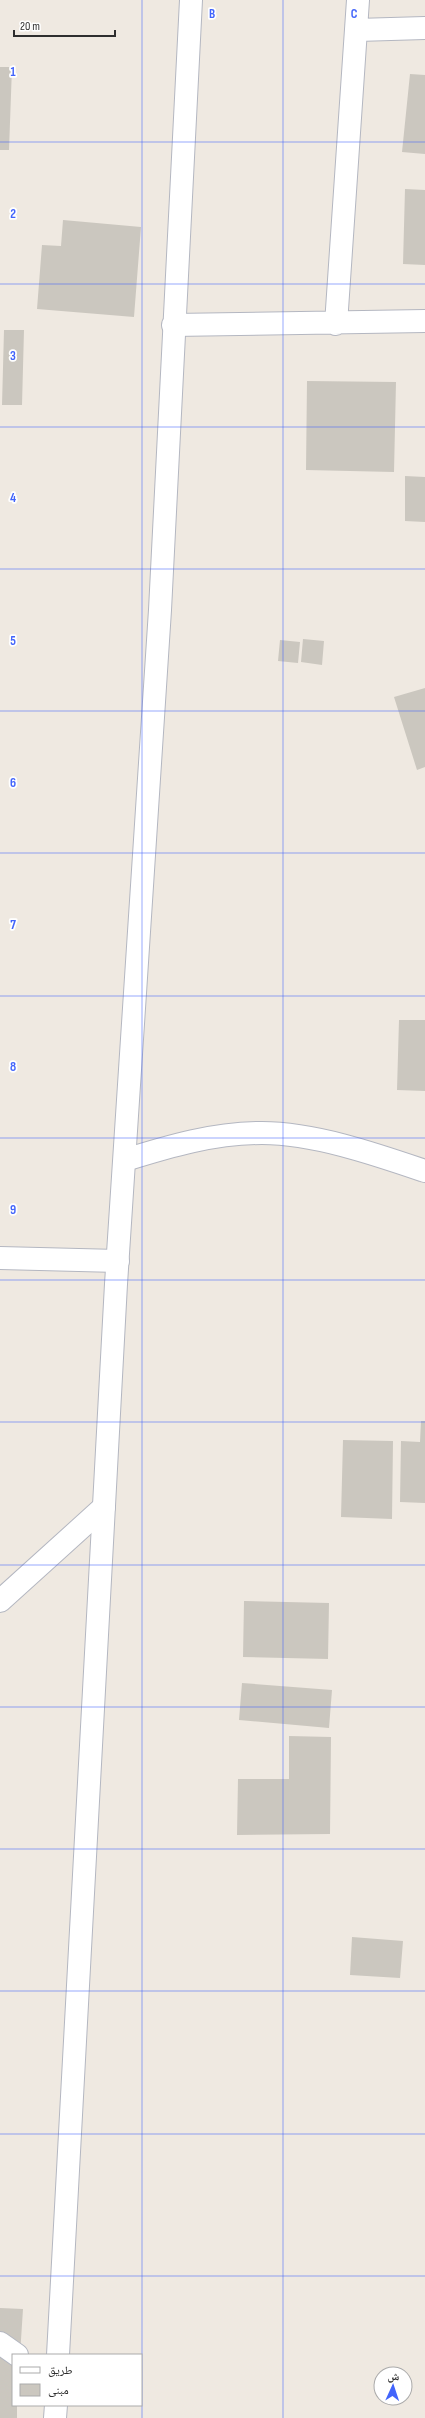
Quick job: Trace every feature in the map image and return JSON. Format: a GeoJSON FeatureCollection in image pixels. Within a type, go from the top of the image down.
{"type":"FeatureCollection","features":[{"type":"Feature","properties":{"kind":"street"},"geometry":{"type":"LineString","coordinates":[[58,2354],[118,1261],[160,610],[173,325],[191,0]]}},
{"type":"Feature","properties":{"kind":"street"},"geometry":{"type":"LineString","coordinates":[[336,324],[358,0]]}},
{"type":"Feature","properties":{"kind":"street"},"geometry":{"type":"LineString","coordinates":[[356,30],[425,28]]}},
{"type":"Feature","properties":{"kind":"street"},"geometry":{"type":"LineString","coordinates":[[173,325],[336,324],[425,321]]}},
{"type":"Feature","properties":{"kind":"street"},"geometry":{"type":"LineString","coordinates":[[125,1160],[193,1140],[263,1133],[307,1138],[425,1170]]}},
{"type":"Feature","properties":{"kind":"street"},"geometry":{"type":"LineString","coordinates":[[0,1258],[118,1261]]}},
{"type":"Feature","properties":{"kind":"street"},"geometry":{"type":"LineString","coordinates":[[0,1601],[104,1507]]}},
{"type":"Feature","properties":{"kind":"street"},"geometry":{"type":"LineString","coordinates":[[0,2343],[16,2354]]}},
{"type":"Feature","properties":{"kind":"street"},"geometry":{"type":"LineString","coordinates":[[55,2418],[56,2406]]}},
{"type":"Feature","properties":{"kind":"building"},"geometry":{"type":"Polygon","coordinates":[[[0,67],[12,67],[9,150],[0,150],[0,67]]]}},
{"type":"Feature","properties":{"kind":"building"},"geometry":{"type":"Polygon","coordinates":[[[410,74],[425,75],[425,154],[402,152],[410,74]]]}},
{"type":"Feature","properties":{"kind":"building"},"geometry":{"type":"Polygon","coordinates":[[[405,189],[425,190],[425,265],[403,264],[405,189]]]}},
{"type":"Feature","properties":{"kind":"building"},"geometry":{"type":"Polygon","coordinates":[[[63,220],[141,227],[134,317],[37,309],[42,245],[61,246],[63,220]]]}},
{"type":"Feature","properties":{"kind":"building"},"geometry":{"type":"Polygon","coordinates":[[[4,330],[24,330],[22,405],[2,405],[4,330]]]}},
{"type":"Feature","properties":{"kind":"building"},"geometry":{"type":"Polygon","coordinates":[[[307,381],[396,382],[394,472],[306,470],[307,381]]]}},
{"type":"Feature","properties":{"kind":"building"},"geometry":{"type":"Polygon","coordinates":[[[405,476],[425,477],[425,522],[405,521],[405,476]]]}},
{"type":"Feature","properties":{"kind":"building"},"geometry":{"type":"Polygon","coordinates":[[[303,639],[324,641],[322,665],[301,662],[303,639]]]}},
{"type":"Feature","properties":{"kind":"building"},"geometry":{"type":"Polygon","coordinates":[[[280,640],[300,642],[298,663],[278,661],[280,640]]]}},
{"type":"Feature","properties":{"kind":"building"},"geometry":{"type":"Polygon","coordinates":[[[425,688],[425,767],[417,770],[394,697],[425,688]]]}},
{"type":"Feature","properties":{"kind":"building"},"geometry":{"type":"Polygon","coordinates":[[[399,1020],[425,1020],[425,1091],[397,1090],[399,1020]]]}},
{"type":"Feature","properties":{"kind":"building"},"geometry":{"type":"Polygon","coordinates":[[[421,1421],[425,1421],[425,1503],[400,1502],[401,1441],[420,1442],[421,1421]]]}},
{"type":"Feature","properties":{"kind":"building"},"geometry":{"type":"Polygon","coordinates":[[[343,1440],[393,1441],[392,1519],[341,1517],[343,1440]]]}},
{"type":"Feature","properties":{"kind":"building"},"geometry":{"type":"Polygon","coordinates":[[[244,1601],[329,1603],[328,1659],[243,1657],[244,1601]]]}},
{"type":"Feature","properties":{"kind":"building"},"geometry":{"type":"Polygon","coordinates":[[[242,1683],[332,1690],[329,1728],[239,1720],[242,1683]]]}},
{"type":"Feature","properties":{"kind":"building"},"geometry":{"type":"Polygon","coordinates":[[[289,1736],[331,1737],[330,1834],[237,1835],[238,1779],[289,1779],[289,1736]]]}},
{"type":"Feature","properties":{"kind":"building"},"geometry":{"type":"Polygon","coordinates":[[[352,1937],[403,1941],[400,1978],[350,1975],[352,1937]]]}},
{"type":"Feature","properties":{"kind":"building"},"geometry":{"type":"Polygon","coordinates":[[[0,2308],[23,2309],[20,2354],[12,2354],[12,2406],[17,2406],[17,2418],[0,2418],[0,2308]]]}}]}
